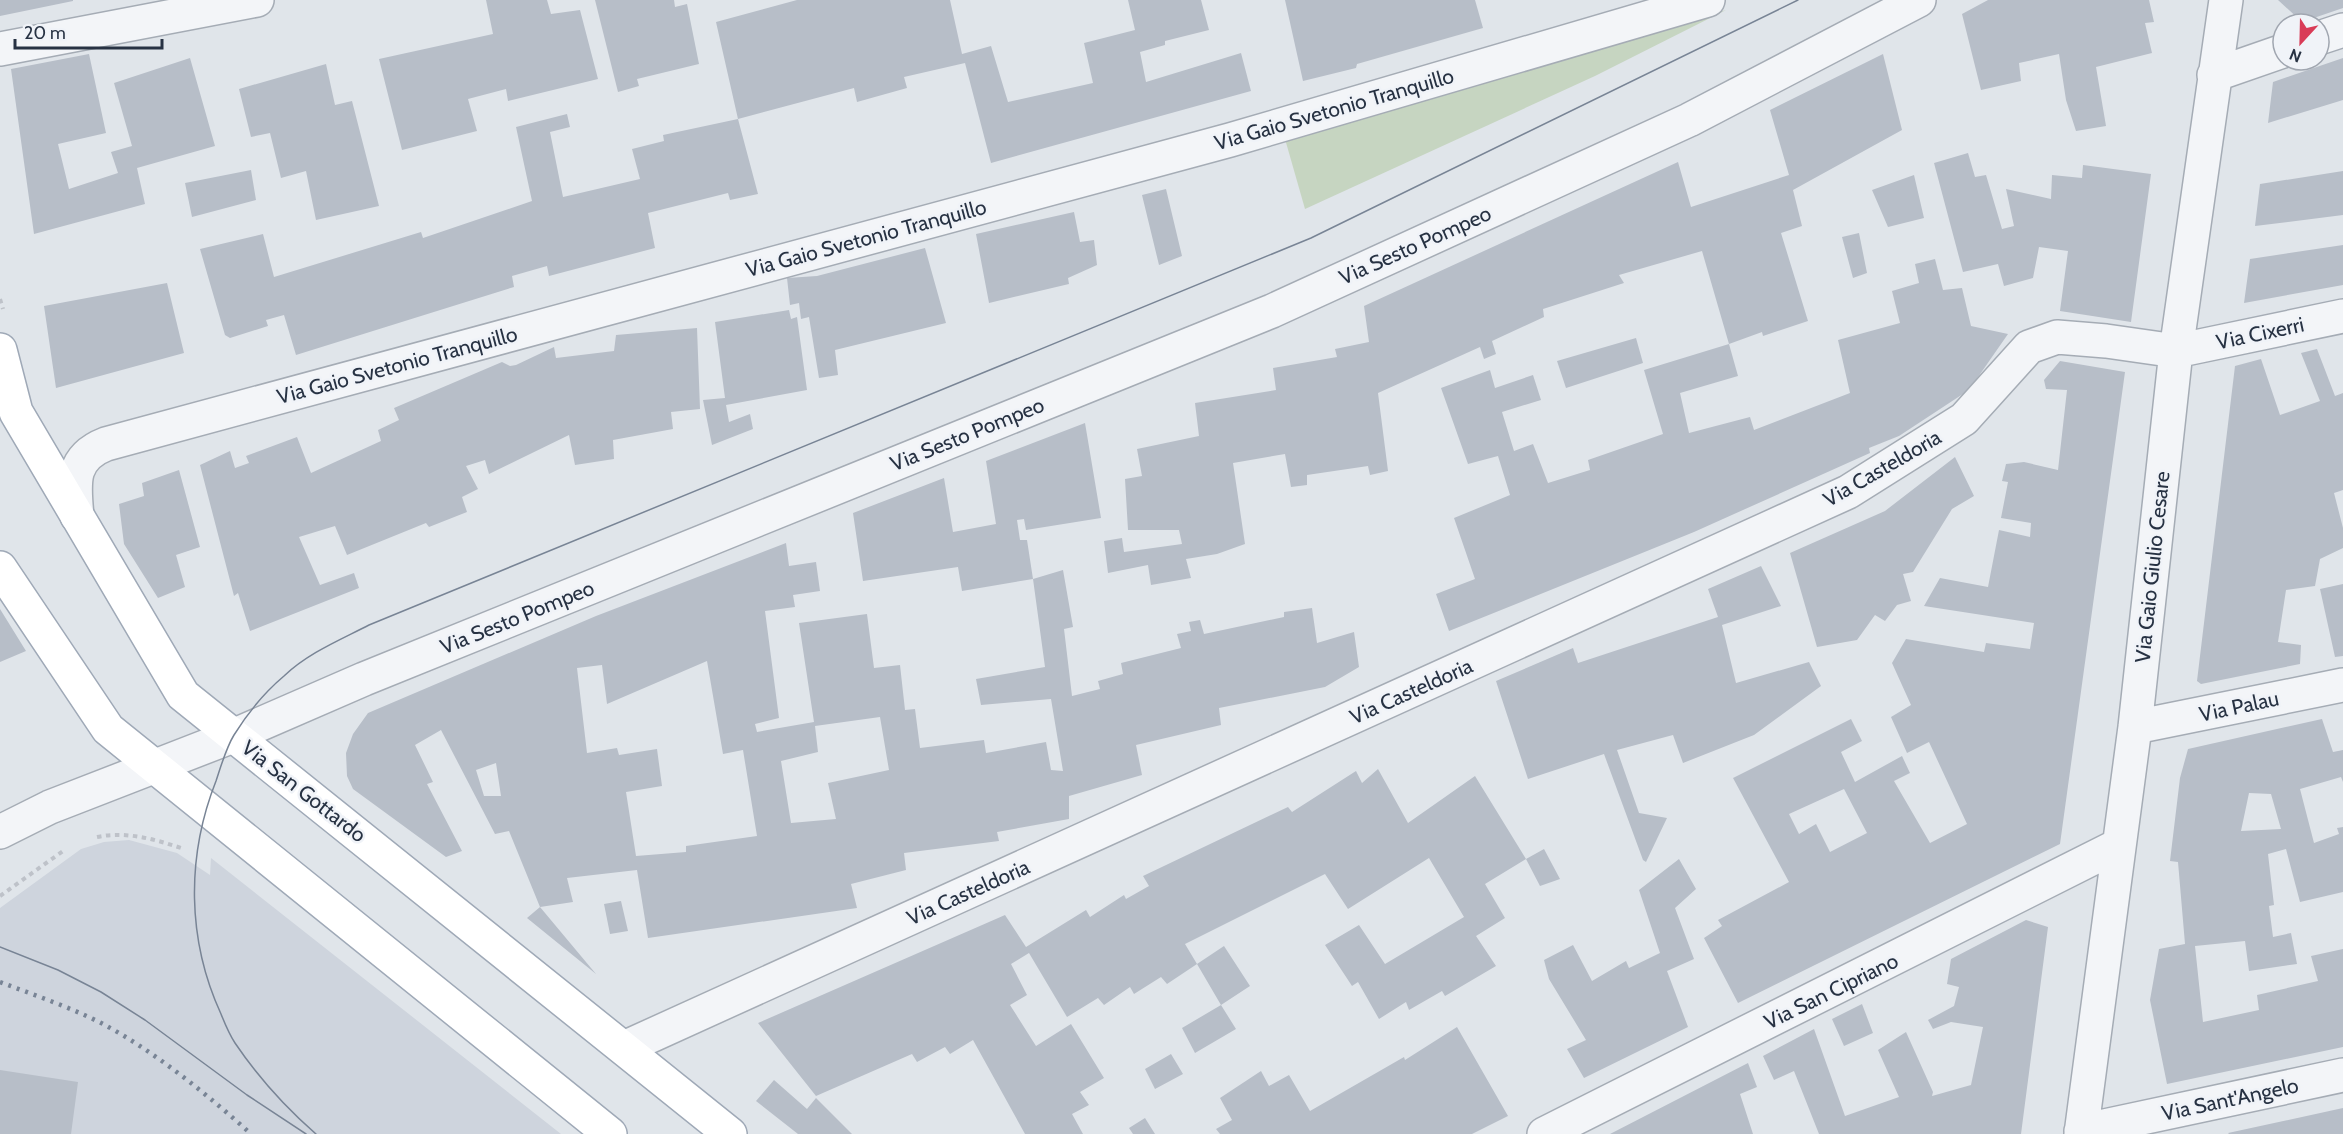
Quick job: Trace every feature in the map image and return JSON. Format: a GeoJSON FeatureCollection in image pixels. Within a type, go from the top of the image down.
{"type":"FeatureCollection","features":[{"type":"Feature","properties":{"kind":"main road","name":"Via San Gottardo"},"geometry":{"type":"LineString","coordinates":[[0,350],[8,416],[77,516],[183,695],[730,1134]]}},
{"type":"Feature","properties":{"kind":"main road"},"geometry":{"type":"LineString","coordinates":[[0,568],[108,729],[610,1134]]}},
{"type":"Feature","properties":{"kind":"street"},"geometry":{"type":"LineString","coordinates":[[0,49],[257,0]]}},
{"type":"Feature","properties":{"kind":"street","name":"Via Gaio Svetonio Tranquillo"},"geometry":{"type":"LineString","coordinates":[[77,516],[74,480],[81,462],[91,449],[106,444],[1230,140],[1708,0]]}},
{"type":"Feature","properties":{"kind":"street","name":"Via Sesto Pompeo"},"geometry":{"type":"LineString","coordinates":[[0,832],[50,807],[233,736],[364,679],[1272,311],[1689,120],[1919,0]]}},
{"type":"Feature","properties":{"kind":"street","name":"Via Gaio Giulio Cesare"},"geometry":{"type":"LineString","coordinates":[[2081,1133],[2117,846],[2135,727],[2176,351],[2226,0]]}},
{"type":"Feature","properties":{"kind":"street"},"geometry":{"type":"LineString","coordinates":[[2214,75],[2271,55]]}},
{"type":"Feature","properties":{"kind":"street","name":"Via Cixerri"},"geometry":{"type":"LineString","coordinates":[[2176,351],[2343,316]]}},
{"type":"Feature","properties":{"kind":"street","name":"Via Casteldoria"},"geometry":{"type":"LineString","coordinates":[[624,1048],[1848,492],[1964,419],[2029,348],[2057,337],[2176,351]]}},
{"type":"Feature","properties":{"kind":"street","name":"Via Palau"},"geometry":{"type":"LineString","coordinates":[[2135,727],[2343,685]]}},
{"type":"Feature","properties":{"kind":"street"},"geometry":{"type":"LineString","coordinates":[[230,827],[234,852],[588,1134]]}},
{"type":"Feature","properties":{"kind":"street","name":"Via San Cipriano"},"geometry":{"type":"LineString","coordinates":[[1544,1134],[2117,846]]}},
{"type":"Feature","properties":{"kind":"street","name":"Via Sant'Angelo"},"geometry":{"type":"LineString","coordinates":[[2081,1133],[2343,1075]]}},
{"type":"Feature","properties":{"kind":"path"},"geometry":{"type":"LineString","coordinates":[[90,839],[129,835],[155,839],[181,848]]}},
{"type":"Feature","properties":{"kind":"path"},"geometry":{"type":"LineString","coordinates":[[0,896],[67,848]]}},
{"type":"Feature","properties":{"kind":"shaded area"},"geometry":{"type":"Polygon","coordinates":[[[129,840],[177,853],[210,875],[211,858],[561,1134],[0,1134],[0,908],[81,849],[104,842],[129,840]]]}},
{"type":"Feature","properties":{"kind":"green space"},"geometry":{"type":"Polygon","coordinates":[[[1726,10],[1595,76],[1305,209],[1285,139],[1726,10]]]}},
{"type":"Feature","properties":{"kind":"building"},"geometry":{"type":"Polygon","coordinates":[[[0,0],[73,0],[73,1],[0,16],[0,0]]]}},
{"type":"Feature","properties":{"kind":"building"},"geometry":{"type":"Polygon","coordinates":[[[486,0],[547,0],[551,14],[580,10],[598,79],[508,101],[506,89],[468,99],[477,131],[402,150],[379,59],[493,34],[486,0]]]}},
{"type":"Feature","properties":{"kind":"building"},"geometry":{"type":"Polygon","coordinates":[[[595,0],[674,0],[675,7],[687,4],[699,64],[637,79],[639,86],[618,92],[595,0]]]}},
{"type":"Feature","properties":{"kind":"building"},"geometry":{"type":"Polygon","coordinates":[[[797,0],[950,0],[962,54],[991,46],[1008,102],[1093,83],[1084,43],[1135,30],[1128,0],[1201,0],[1209,30],[1165,41],[1165,45],[1140,52],[1146,82],[1241,53],[1251,91],[991,163],[965,63],[904,77],[907,88],[857,102],[854,88],[738,119],[716,22],[797,0]]]}},
{"type":"Feature","properties":{"kind":"building"},"geometry":{"type":"Polygon","coordinates":[[[1285,0],[1475,0],[1483,28],[1357,64],[1356,68],[1303,81],[1285,0]]]}},
{"type":"Feature","properties":{"kind":"building"},"geometry":{"type":"Polygon","coordinates":[[[1988,0],[2149,0],[2154,22],[2145,23],[2152,53],[2096,67],[2106,126],[2076,131],[2066,100],[2059,54],[2019,63],[2021,81],[1981,90],[1962,14],[1988,0]]]}},
{"type":"Feature","properties":{"kind":"building"},"geometry":{"type":"Polygon","coordinates":[[[2278,0],[2343,0],[2343,8],[2331,12],[2291,12],[2278,0]]]}},
{"type":"Feature","properties":{"kind":"building"},"geometry":{"type":"Polygon","coordinates":[[[89,54],[106,133],[58,144],[69,189],[118,173],[111,152],[132,146],[114,83],[190,58],[215,146],[137,168],[145,204],[34,234],[11,69],[89,54]]]}},
{"type":"Feature","properties":{"kind":"building"},"geometry":{"type":"Polygon","coordinates":[[[1883,54],[1902,130],[1793,190],[1802,226],[1781,233],[1808,321],[1763,336],[1762,332],[1729,344],[1702,251],[1619,275],[1624,283],[1543,309],[1544,317],[1492,341],[1496,354],[1484,359],[1480,347],[1378,393],[1388,471],[1370,475],[1368,466],[1307,475],[1307,485],[1291,487],[1285,454],[1233,463],[1245,544],[1217,554],[1186,559],[1191,578],[1151,585],[1148,565],[1108,573],[1104,541],[1122,538],[1124,552],[1182,544],[1179,530],[1128,530],[1125,479],[1142,476],[1137,449],[1199,436],[1195,403],[1276,390],[1273,368],[1337,357],[1335,349],[1369,342],[1364,306],[1678,162],[1691,207],[1789,175],[1770,110],[1883,54]]]}},
{"type":"Feature","properties":{"kind":"building"},"geometry":{"type":"Polygon","coordinates":[[[2343,58],[2343,100],[2268,123],[2273,82],[2302,72],[2331,72],[2331,62],[2343,58]]]}},
{"type":"Feature","properties":{"kind":"building"},"geometry":{"type":"Polygon","coordinates":[[[326,64],[335,105],[352,101],[379,206],[316,220],[306,171],[281,178],[270,133],[251,137],[239,89],[326,64]]]}},
{"type":"Feature","properties":{"kind":"building"},"geometry":{"type":"Polygon","coordinates":[[[567,114],[570,127],[550,132],[563,197],[640,179],[632,149],[664,141],[663,135],[738,119],[758,194],[730,200],[728,193],[648,213],[655,248],[549,276],[547,266],[512,276],[514,287],[296,355],[284,315],[266,320],[268,326],[230,338],[225,335],[200,249],[263,234],[274,277],[421,232],[423,238],[532,201],[516,127],[567,114]]]}},
{"type":"Feature","properties":{"kind":"building"},"geometry":{"type":"Polygon","coordinates":[[[1968,153],[1975,177],[1986,175],[2002,229],[2014,226],[2006,189],[2051,199],[2052,175],[2082,178],[2083,165],[2151,174],[2131,322],[2060,311],[2068,251],[2039,247],[2033,278],[2004,286],[1998,264],[1963,272],[1934,163],[1968,153]]]}},
{"type":"Feature","properties":{"kind":"building"},"geometry":{"type":"Polygon","coordinates":[[[251,170],[256,200],[192,217],[185,183],[251,170]]]}},
{"type":"Feature","properties":{"kind":"building"},"geometry":{"type":"Polygon","coordinates":[[[2343,171],[2343,215],[2255,226],[2260,184],[2343,171]]]}},
{"type":"Feature","properties":{"kind":"building"},"geometry":{"type":"Polygon","coordinates":[[[1914,175],[1924,218],[1888,227],[1872,190],[1914,175]]]}},
{"type":"Feature","properties":{"kind":"building"},"geometry":{"type":"Polygon","coordinates":[[[1166,189],[1182,256],[1159,265],[1142,195],[1166,189]]]}},
{"type":"Feature","properties":{"kind":"building"},"geometry":{"type":"Polygon","coordinates":[[[1074,212],[1080,242],[1094,240],[1097,265],[1068,278],[1069,284],[989,303],[976,234],[1074,212]]]}},
{"type":"Feature","properties":{"kind":"building"},"geometry":{"type":"Polygon","coordinates":[[[1859,233],[1867,273],[1853,278],[1842,237],[1859,233]]]}},
{"type":"Feature","properties":{"kind":"building"},"geometry":{"type":"Polygon","coordinates":[[[2343,245],[2343,285],[2244,303],[2250,259],[2343,245]]]}},
{"type":"Feature","properties":{"kind":"building"},"geometry":{"type":"Polygon","coordinates":[[[925,248],[946,323],[835,350],[838,375],[819,378],[809,317],[801,319],[799,303],[790,305],[787,278],[817,276],[925,248]]]}},
{"type":"Feature","properties":{"kind":"building"},"geometry":{"type":"Polygon","coordinates":[[[1935,259],[1943,290],[1962,288],[1971,326],[2008,334],[1969,390],[1899,436],[1869,448],[1870,453],[1694,532],[1449,631],[1436,594],[1475,579],[1454,518],[1510,495],[1498,456],[1468,464],[1441,388],[1490,370],[1495,388],[1533,375],[1541,400],[1502,412],[1514,451],[1533,444],[1548,483],[1590,470],[1588,460],[1663,434],[1644,370],[1729,344],[1738,376],[1680,393],[1689,433],[1750,417],[1754,430],[1850,393],[1838,340],[1900,323],[1892,291],[1919,283],[1915,264],[1935,259]]]}},
{"type":"Feature","properties":{"kind":"building"},"geometry":{"type":"Polygon","coordinates":[[[167,283],[184,353],[56,388],[44,306],[167,283]]]}},
{"type":"Feature","properties":{"kind":"building"},"geometry":{"type":"Polygon","coordinates":[[[789,310],[791,319],[797,317],[807,390],[726,405],[729,422],[750,414],[753,429],[712,445],[703,400],[725,398],[715,322],[789,310]]]}},
{"type":"Feature","properties":{"kind":"building"},"geometry":{"type":"Polygon","coordinates":[[[697,328],[700,409],[671,412],[673,429],[613,440],[614,459],[575,465],[569,435],[489,474],[485,460],[466,466],[478,489],[462,497],[467,512],[429,527],[426,523],[347,555],[335,526],[299,537],[320,585],[354,573],[359,588],[250,631],[238,593],[234,596],[200,465],[230,451],[235,468],[249,463],[246,456],[297,437],[311,473],[381,441],[378,430],[399,420],[394,408],[502,362],[510,366],[516,365],[554,347],[556,358],[614,351],[616,335],[697,328]]]}},
{"type":"Feature","properties":{"kind":"building"},"geometry":{"type":"Polygon","coordinates":[[[1636,338],[1643,363],[1566,388],[1557,361],[1636,338]]]}},
{"type":"Feature","properties":{"kind":"building"},"geometry":{"type":"Polygon","coordinates":[[[2317,349],[2335,396],[2343,393],[2343,490],[2334,493],[2343,528],[2343,548],[2320,559],[2315,586],[2286,590],[2278,642],[2301,645],[2300,664],[2201,684],[2197,681],[2235,366],[2261,359],[2280,415],[2320,401],[2301,353],[2317,349]]]}},
{"type":"Feature","properties":{"kind":"building"},"geometry":{"type":"Polygon","coordinates":[[[2060,361],[2125,372],[2060,844],[1738,1003],[1704,938],[1722,926],[1718,920],[1789,882],[1733,778],[1851,719],[1862,741],[1841,752],[1855,782],[1902,756],[1910,773],[1894,781],[1930,843],[1967,824],[1929,742],[1907,753],[1891,717],[1911,705],[1892,663],[1906,639],[1984,652],[1986,643],[2030,649],[2034,623],[1924,606],[1940,578],[1988,587],[1999,530],[2030,537],[2031,523],[2001,518],[2008,482],[2002,481],[2006,464],[2024,462],[2058,470],[2067,390],[2046,389],[2044,380],[2060,361]],[[1844,789],[1789,814],[1799,834],[1816,824],[1830,852],[1867,833],[1844,789]]]}},
{"type":"Feature","properties":{"kind":"building"},"geometry":{"type":"Polygon","coordinates":[[[1085,423],[1101,518],[1026,530],[1024,519],[1017,520],[1020,540],[1027,540],[1033,579],[962,591],[958,567],[863,581],[853,513],[944,478],[953,532],[996,524],[986,461],[1085,423]]]}},
{"type":"Feature","properties":{"kind":"building"},"geometry":{"type":"Polygon","coordinates":[[[1955,457],[1974,496],[1952,509],[1913,572],[1903,574],[1911,601],[1897,605],[1885,621],[1875,615],[1857,640],[1817,647],[1790,553],[1885,511],[1955,457]]]}},
{"type":"Feature","properties":{"kind":"building"},"geometry":{"type":"Polygon","coordinates":[[[179,470],[200,547],[176,555],[185,587],[158,598],[124,544],[119,504],[144,496],[142,483],[179,470]]]}},
{"type":"Feature","properties":{"kind":"building"},"geometry":{"type":"Polygon","coordinates":[[[786,543],[789,566],[816,562],[820,591],[793,595],[795,607],[765,611],[779,718],[755,724],[757,732],[814,722],[799,623],[867,614],[874,668],[900,665],[905,710],[915,709],[920,748],[984,740],[986,753],[1046,742],[1051,770],[1063,771],[1051,699],[981,705],[976,679],[1045,667],[1033,579],[1063,570],[1073,627],[1064,629],[1072,696],[1100,689],[1098,681],[1123,674],[1121,663],[1181,648],[1177,634],[1191,631],[1189,622],[1200,620],[1204,634],[1284,617],[1284,612],[1312,608],[1317,643],[1354,632],[1359,667],[1325,687],[1219,708],[1221,725],[1136,745],[1142,775],[1069,796],[1069,819],[997,832],[999,841],[904,853],[906,870],[851,884],[857,908],[648,938],[637,870],[567,878],[573,902],[540,907],[509,831],[495,834],[441,730],[415,745],[433,782],[427,784],[462,851],[446,857],[353,789],[347,776],[346,753],[353,734],[368,713],[596,616],[786,543]],[[707,661],[607,704],[602,665],[577,668],[587,753],[617,748],[619,755],[657,749],[662,786],[626,792],[636,856],[686,852],[686,846],[757,836],[743,750],[723,754],[707,661]],[[880,717],[815,726],[818,752],[781,761],[791,823],[836,819],[828,783],[889,770],[880,717]],[[496,763],[476,770],[484,796],[501,796],[496,763]]]}},
{"type":"Feature","properties":{"kind":"building"},"geometry":{"type":"Polygon","coordinates":[[[1761,566],[1781,606],[1722,625],[1736,683],[1809,662],[1821,686],[1754,735],[1683,763],[1673,735],[1617,750],[1639,813],[1667,818],[1646,862],[1643,860],[1604,754],[1528,779],[1496,681],[1573,648],[1578,663],[1718,617],[1708,589],[1761,566]]]}},
{"type":"Feature","properties":{"kind":"building"},"geometry":{"type":"Polygon","coordinates":[[[2343,584],[2343,656],[2335,657],[2320,589],[2343,584]]]}},
{"type":"Feature","properties":{"kind":"building"},"geometry":{"type":"Polygon","coordinates":[[[0,609],[26,651],[0,662],[0,609]]]}},
{"type":"Feature","properties":{"kind":"building"},"geometry":{"type":"Polygon","coordinates":[[[2322,719],[2333,752],[2343,750],[2343,782],[2341,777],[2300,789],[2314,843],[2339,834],[2337,828],[2343,827],[2343,892],[2300,902],[2286,849],[2268,854],[2274,905],[2269,906],[2273,937],[2291,933],[2297,964],[2249,971],[2245,941],[2195,946],[2203,1022],[2259,1010],[2257,995],[2318,981],[2311,956],[2343,949],[2343,1047],[2167,1084],[2150,1000],[2159,949],[2185,944],[2178,862],[2170,861],[2180,778],[2188,749],[2322,719]],[[2249,793],[2241,831],[2281,829],[2271,794],[2249,793]]]}},
{"type":"Feature","properties":{"kind":"building"},"geometry":{"type":"Polygon","coordinates":[[[1378,769],[1408,823],[1475,776],[1526,859],[1485,884],[1505,918],[1476,936],[1496,966],[1445,996],[1442,991],[1409,1010],[1406,1002],[1379,1019],[1358,982],[1352,986],[1325,945],[1359,925],[1385,964],[1464,917],[1429,858],[1348,909],[1325,874],[1185,944],[1197,964],[1167,984],[1161,977],[1134,994],[1130,987],[1104,1005],[1098,998],[1067,1017],[1029,953],[1011,964],[1027,995],[1010,1005],[1036,1046],[1071,1024],[1104,1078],[1080,1092],[1089,1105],[1072,1114],[1083,1134],[1025,1134],[973,1040],[950,1054],[945,1047],[917,1062],[912,1054],[816,1096],[758,1023],[1005,915],[1026,947],[1086,910],[1090,917],[1124,895],[1126,899],[1149,886],[1143,876],[1288,807],[1292,812],[1356,771],[1362,783],[1378,769]]]}},
{"type":"Feature","properties":{"kind":"building"},"geometry":{"type":"Polygon","coordinates":[[[1544,849],[1560,879],[1540,886],[1526,859],[1544,849]]]}},
{"type":"Feature","properties":{"kind":"building"},"geometry":{"type":"Polygon","coordinates":[[[1679,859],[1696,889],[1675,908],[1694,959],[1667,971],[1688,1027],[1584,1078],[1567,1049],[1586,1040],[1549,979],[1544,960],[1573,945],[1592,981],[1626,961],[1629,968],[1660,953],[1639,890],[1679,859]]]}},
{"type":"Feature","properties":{"kind":"building"},"geometry":{"type":"Polygon","coordinates":[[[621,901],[628,931],[610,934],[604,904],[621,901]]]}},
{"type":"Feature","properties":{"kind":"building"},"geometry":{"type":"Polygon","coordinates":[[[540,907],[596,974],[527,918],[540,907]]]}},
{"type":"Feature","properties":{"kind":"building"},"geometry":{"type":"Polygon","coordinates":[[[2026,920],[2048,927],[2021,1134],[1819,1134],[1794,1071],[1774,1080],[1763,1056],[1814,1029],[1845,1116],[1899,1097],[1878,1050],[1906,1032],[1933,1092],[1932,1096],[1971,1085],[1983,1027],[1951,1022],[1933,1029],[1928,1020],[1954,1006],[1959,987],[1947,984],[1951,959],[2026,920]]]}},
{"type":"Feature","properties":{"kind":"building"},"geometry":{"type":"Polygon","coordinates":[[[1224,946],[1250,986],[1221,1005],[1197,964],[1224,946]]]}},
{"type":"Feature","properties":{"kind":"building"},"geometry":{"type":"Polygon","coordinates":[[[1862,1004],[1873,1033],[1844,1046],[1832,1019],[1862,1004]]]}},
{"type":"Feature","properties":{"kind":"building"},"geometry":{"type":"Polygon","coordinates":[[[1221,1005],[1236,1029],[1195,1053],[1182,1028],[1221,1005]]]}},
{"type":"Feature","properties":{"kind":"building"},"geometry":{"type":"Polygon","coordinates":[[[1457,1027],[1508,1116],[1472,1134],[1220,1134],[1216,1129],[1232,1120],[1220,1098],[1261,1071],[1269,1086],[1289,1075],[1310,1111],[1404,1057],[1405,1060],[1457,1027]]]}},
{"type":"Feature","properties":{"kind":"building"},"geometry":{"type":"Polygon","coordinates":[[[1171,1054],[1183,1074],[1155,1089],[1145,1069],[1171,1054]]]}},
{"type":"Feature","properties":{"kind":"building"},"geometry":{"type":"Polygon","coordinates":[[[1748,1063],[1757,1087],[1740,1094],[1753,1134],[1610,1134],[1748,1063]]]}},
{"type":"Feature","properties":{"kind":"building"},"geometry":{"type":"Polygon","coordinates":[[[0,1070],[78,1082],[71,1134],[0,1134],[0,1070]]]}},
{"type":"Feature","properties":{"kind":"building"},"geometry":{"type":"Polygon","coordinates":[[[774,1080],[807,1109],[816,1098],[852,1134],[798,1134],[756,1101],[774,1080]]]}},
{"type":"Feature","properties":{"kind":"building"},"geometry":{"type":"Polygon","coordinates":[[[2343,1108],[2343,1134],[2228,1133],[2343,1108]]]}},
{"type":"Feature","properties":{"kind":"building"},"geometry":{"type":"Polygon","coordinates":[[[1145,1118],[1155,1134],[1133,1134],[1129,1128],[1145,1118]]]}},
{"type":"Feature","properties":{"kind":"tram line"},"geometry":{"type":"LineString","coordinates":[[316,1134],[263,1080],[229,1033],[210,986],[202,957],[195,898],[195,869],[199,839],[224,757],[234,735],[257,704],[270,689],[303,660],[369,625],[1311,238],[1798,0]]}},
{"type":"Feature","properties":{"kind":"tram line"},"geometry":{"type":"LineString","coordinates":[[0,947],[58,970],[101,992],[145,1020],[247,1095],[306,1134]]}},
{"type":"Feature","properties":{"kind":"railway"},"geometry":{"type":"LineString","coordinates":[[0,982],[78,1012],[142,1047],[180,1074],[251,1134]]}}]}
